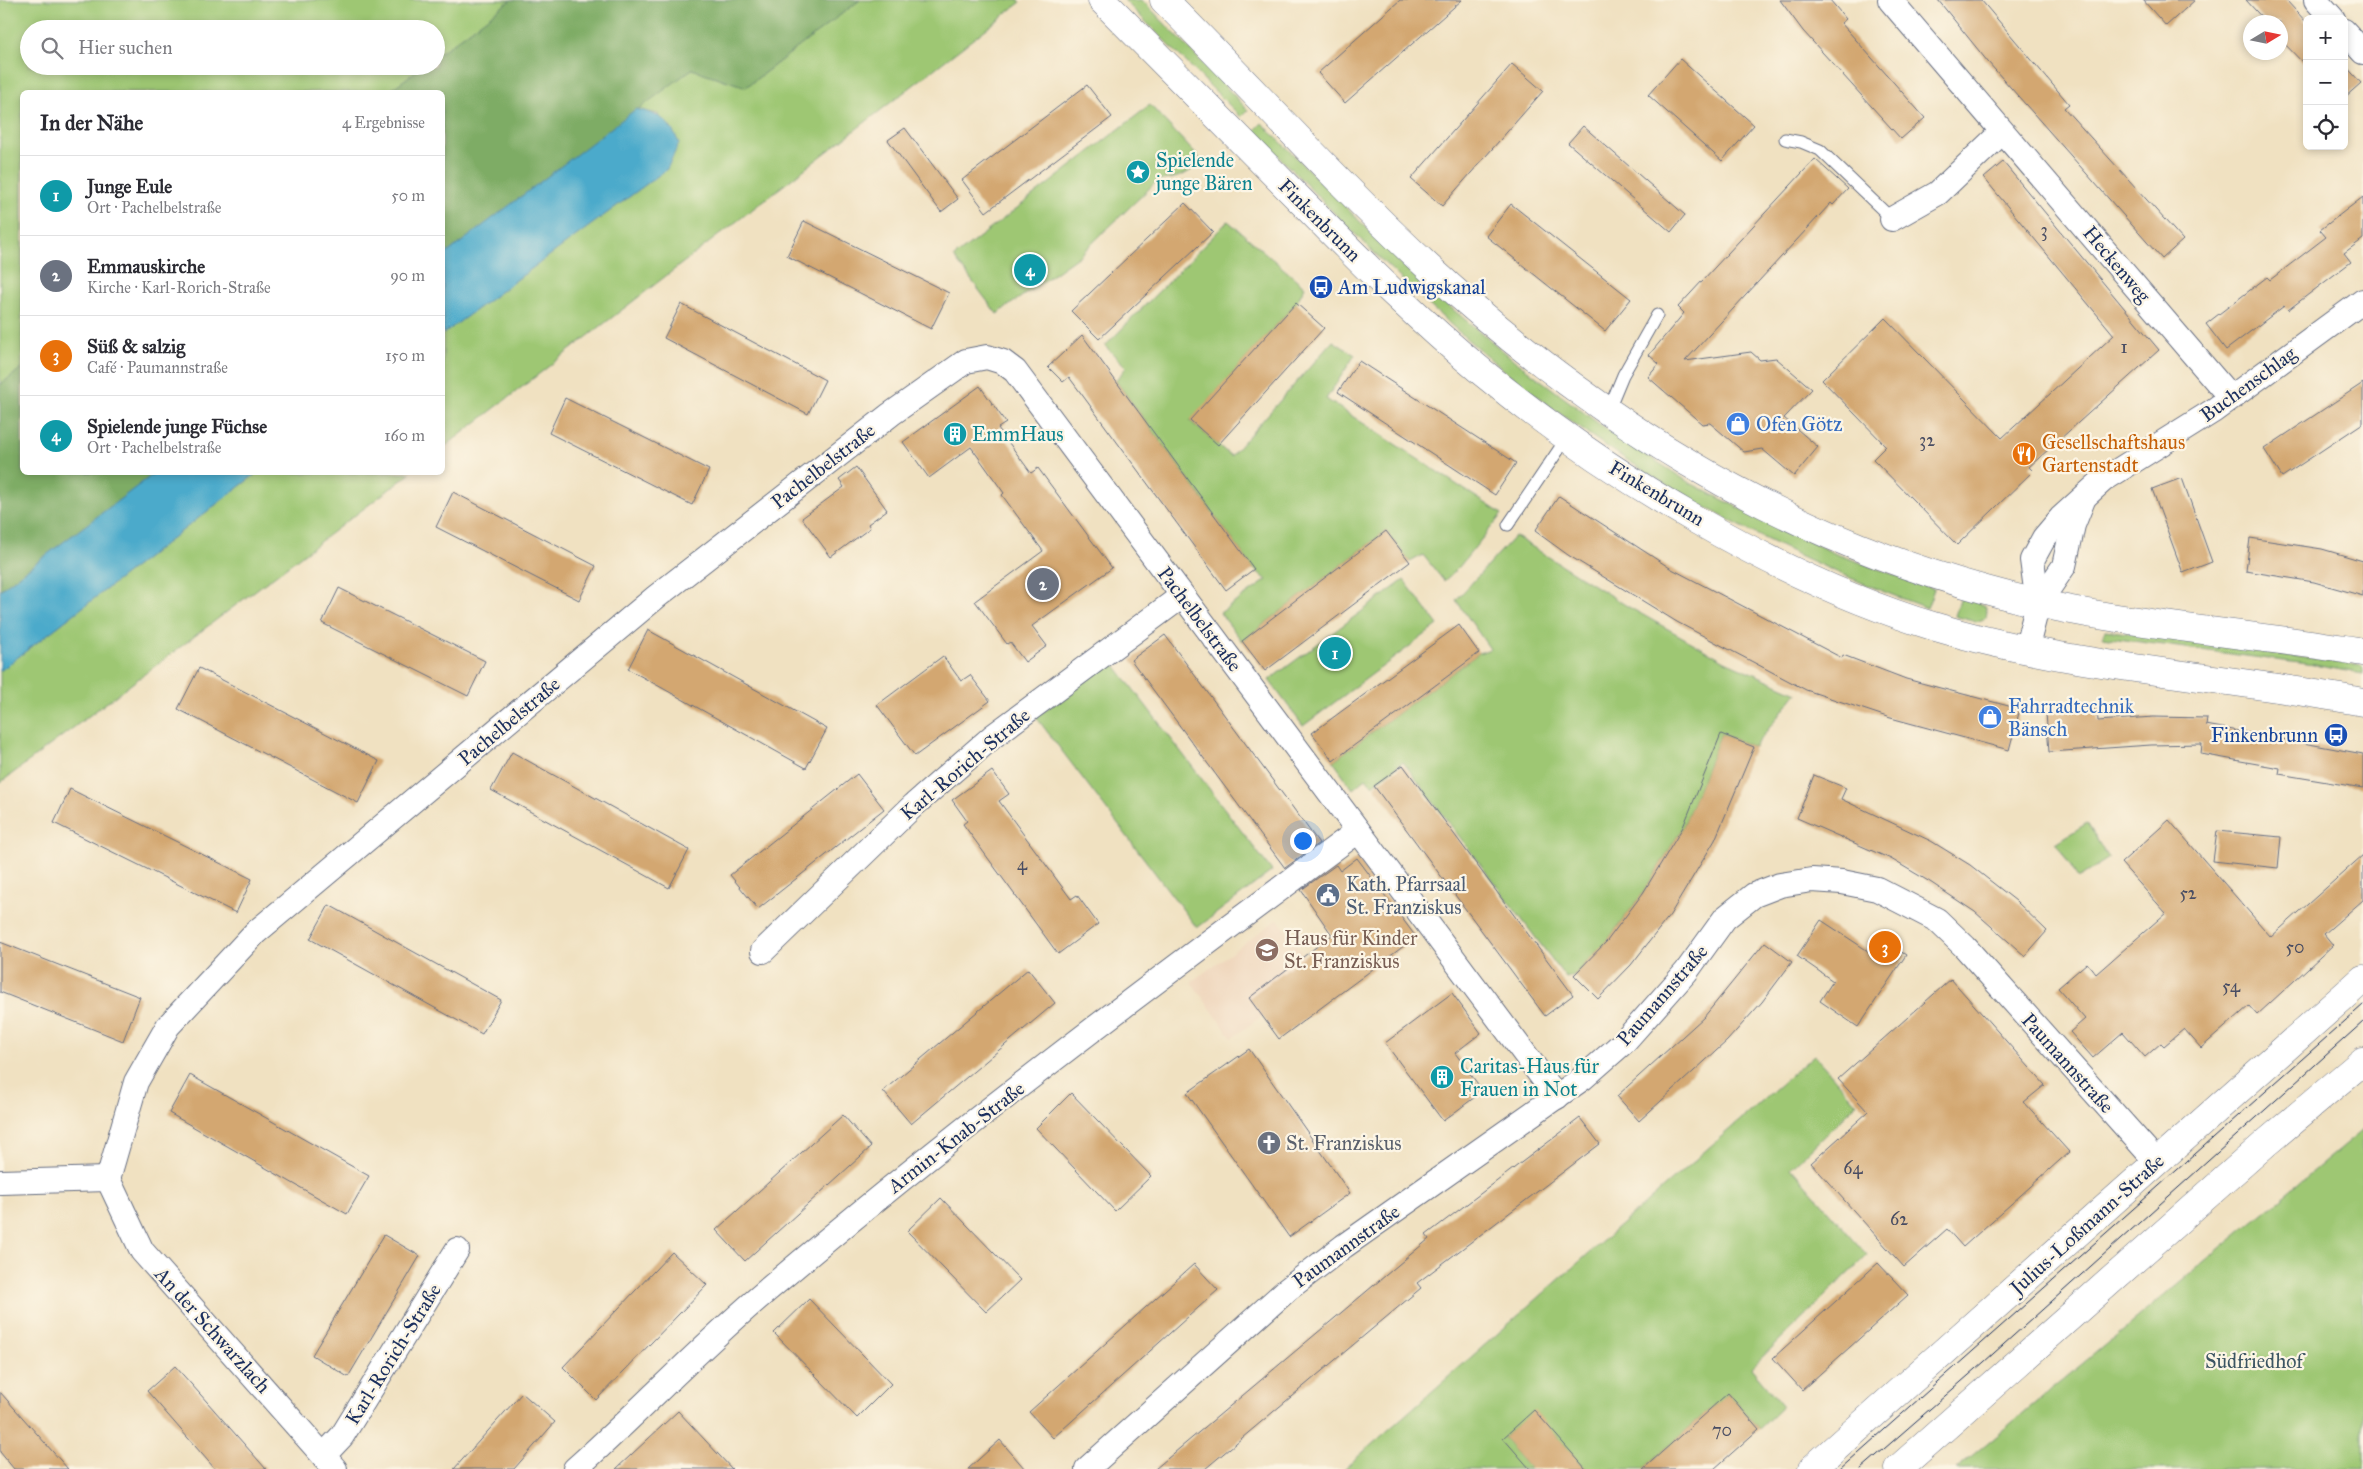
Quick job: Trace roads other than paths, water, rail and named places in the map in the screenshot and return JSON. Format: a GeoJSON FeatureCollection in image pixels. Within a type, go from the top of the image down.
{"type":"FeatureCollection","features":[{"type":"Feature","properties":{"kind":"main road","name":"Finkenbrunn"},"geometry":{"type":"LineString","coordinates":[[1102,0],[1395,293],[1480,371],[1568,436],[1633,480],[1703,522],[1818,581],[1931,626],[2026,650],[2363,702]]}},
{"type":"Feature","properties":{"kind":"main road","name":"Finkenbrunn"},"geometry":{"type":"LineString","coordinates":[[1164,0],[1339,180],[1425,264],[1527,352],[1608,413],[1700,471],[1813,528],[1916,569],[2038,604],[2131,620],[2363,652]]}},
{"type":"Feature","properties":{"kind":"main road","name":"Julius-Loßmann-Straße"},"geometry":{"type":"LineString","coordinates":[[1812,1469],[2363,979]]}},
{"type":"Feature","properties":{"kind":"main road"},"geometry":{"type":"LineString","coordinates":[[1898,1469],[2272,1137],[2363,1061]]}},
{"type":"Feature","properties":{"kind":"street","name":"Heckenweg"},"geometry":{"type":"LineString","coordinates":[[1890,0],[2230,397]]}},
{"type":"Feature","properties":{"kind":"street"},"geometry":{"type":"LineString","coordinates":[[2316,0],[2329,15]]}},
{"type":"Feature","properties":{"kind":"street"},"geometry":{"type":"LineString","coordinates":[[2348,35],[2363,52]]}},
{"type":"Feature","properties":{"kind":"street"},"geometry":{"type":"LineString","coordinates":[[1892,219],[1938,192],[2002,132]]}},
{"type":"Feature","properties":{"kind":"street","name":"Buchenschlag"},"geometry":{"type":"LineString","coordinates":[[2026,650],[2038,604],[2032,560],[2044,538],[2061,518],[2103,480],[2213,411],[2363,301]]}},
{"type":"Feature","properties":{"kind":"street","name":"Pachelbelstraße"},"geometry":{"type":"LineString","coordinates":[[108,1179],[136,1082],[168,1026],[255,933],[656,597],[891,414],[966,361],[987,357],[1003,362],[1016,371],[1556,1097]]}},
{"type":"Feature","properties":{"kind":"street","name":"Karl-Rorich-Straße"},"geometry":{"type":"LineString","coordinates":[[763,951],[914,804],[979,749],[1182,596]]}},
{"type":"Feature","properties":{"kind":"street","name":"Armin-Knab-Straße"},"geometry":{"type":"LineString","coordinates":[[575,1469],[754,1301],[908,1172],[1098,1026],[1358,831]]}},
{"type":"Feature","properties":{"kind":"street","name":"Paumannstraße"},"geometry":{"type":"LineString","coordinates":[[1087,1469],[1288,1289],[1344,1246],[1583,1078],[1624,1042],[1686,972],[1725,918],[1754,895],[1780,885],[1812,880],[1842,882],[1877,889],[1937,920],[1972,955],[2157,1162]]}},
{"type":"Feature","properties":{"kind":"street"},"geometry":{"type":"LineString","coordinates":[[0,1182],[108,1179]]}},
{"type":"Feature","properties":{"kind":"street","name":"An der Schwarzlach"},"geometry":{"type":"LineString","coordinates":[[108,1179],[142,1251],[330,1462]]}},
{"type":"Feature","properties":{"kind":"street","name":"Karl-Rorich-Straße"},"geometry":{"type":"LineString","coordinates":[[330,1462],[342,1436],[457,1250]]}},
{"type":"Feature","properties":{"kind":"lane"},"geometry":{"type":"LineString","coordinates":[[1785,139],[1801,142],[1820,150],[1892,219]]}},
{"type":"Feature","properties":{"kind":"lane"},"geometry":{"type":"LineString","coordinates":[[1608,413],[1623,375],[1657,315]]}},
{"type":"Feature","properties":{"kind":"lane"},"geometry":{"type":"LineString","coordinates":[[1508,525],[1568,436]]}},
{"type":"Feature","properties":{"kind":"water"},"geometry":{"type":"Polygon","coordinates":[[[636,109],[652,113],[663,119],[671,128],[679,143],[667,169],[445,333],[445,254],[636,109]]]}},
{"type":"Feature","properties":{"kind":"water"},"geometry":{"type":"Polygon","coordinates":[[[152,475],[254,475],[0,671],[0,590],[152,475]]]}},
{"type":"Feature","properties":{"kind":"tram line"},"geometry":{"type":"LineString","coordinates":[[1840,1469],[2363,1005]]}},
{"type":"Feature","properties":{"kind":"tram line"},"geometry":{"type":"LineString","coordinates":[[1861,1469],[1984,1362],[2363,1022]]}},
{"type":"Feature","properties":{"kind":"place","name":"Spielende junge Bären"},"geometry":{"type":"Point","coordinates":[1138,172]}},
{"type":"Feature","properties":{"kind":"place","name":"Spielende junge Füchse"},"geometry":{"type":"Point","coordinates":[1030,270]}},
{"type":"Feature","properties":{"kind":"place","name":"Am Ludwigskanal"},"geometry":{"type":"Point","coordinates":[1321,287]}},
{"type":"Feature","properties":{"kind":"place","name":"Ofen Götz"},"geometry":{"type":"Point","coordinates":[1738,424]}},
{"type":"Feature","properties":{"kind":"place","name":"EmmHaus"},"geometry":{"type":"Point","coordinates":[955,434]}},
{"type":"Feature","properties":{"kind":"place","name":"Gesellschaftshaus Gartenstadt"},"geometry":{"type":"Point","coordinates":[2024,454]}},
{"type":"Feature","properties":{"kind":"place","name":"Emmauskirche"},"geometry":{"type":"Point","coordinates":[1043,584]}},
{"type":"Feature","properties":{"kind":"place","name":"Junge Eule"},"geometry":{"type":"Point","coordinates":[1335,653]}},
{"type":"Feature","properties":{"kind":"place","name":"Fahrradtechnik Bänsch"},"geometry":{"type":"Point","coordinates":[1990,717]}},
{"type":"Feature","properties":{"kind":"place","name":"Finkenbrunn"},"geometry":{"type":"Point","coordinates":[2336,735]}},
{"type":"Feature","properties":{"kind":"place","name":"Kath. Pfarrsaal St. Franziskus"},"geometry":{"type":"Point","coordinates":[1328,895]}},
{"type":"Feature","properties":{"kind":"place","name":"Süß & salzig"},"geometry":{"type":"Point","coordinates":[1885,947]}},
{"type":"Feature","properties":{"kind":"place","name":"Haus für Kinder St. Franziskus"},"geometry":{"type":"Point","coordinates":[1267,950]}},
{"type":"Feature","properties":{"kind":"place","name":"Caritas-Haus für Frauen in Not"},"geometry":{"type":"Point","coordinates":[1442,1077]}},
{"type":"Feature","properties":{"kind":"place","name":"St. Franziskus"},"geometry":{"type":"Point","coordinates":[1269,1143]}},
{"type":"Feature","properties":{"kind":"park label","name":"Südfriedhof"},"geometry":{"type":"Point","coordinates":[2254,1361]}}]}
